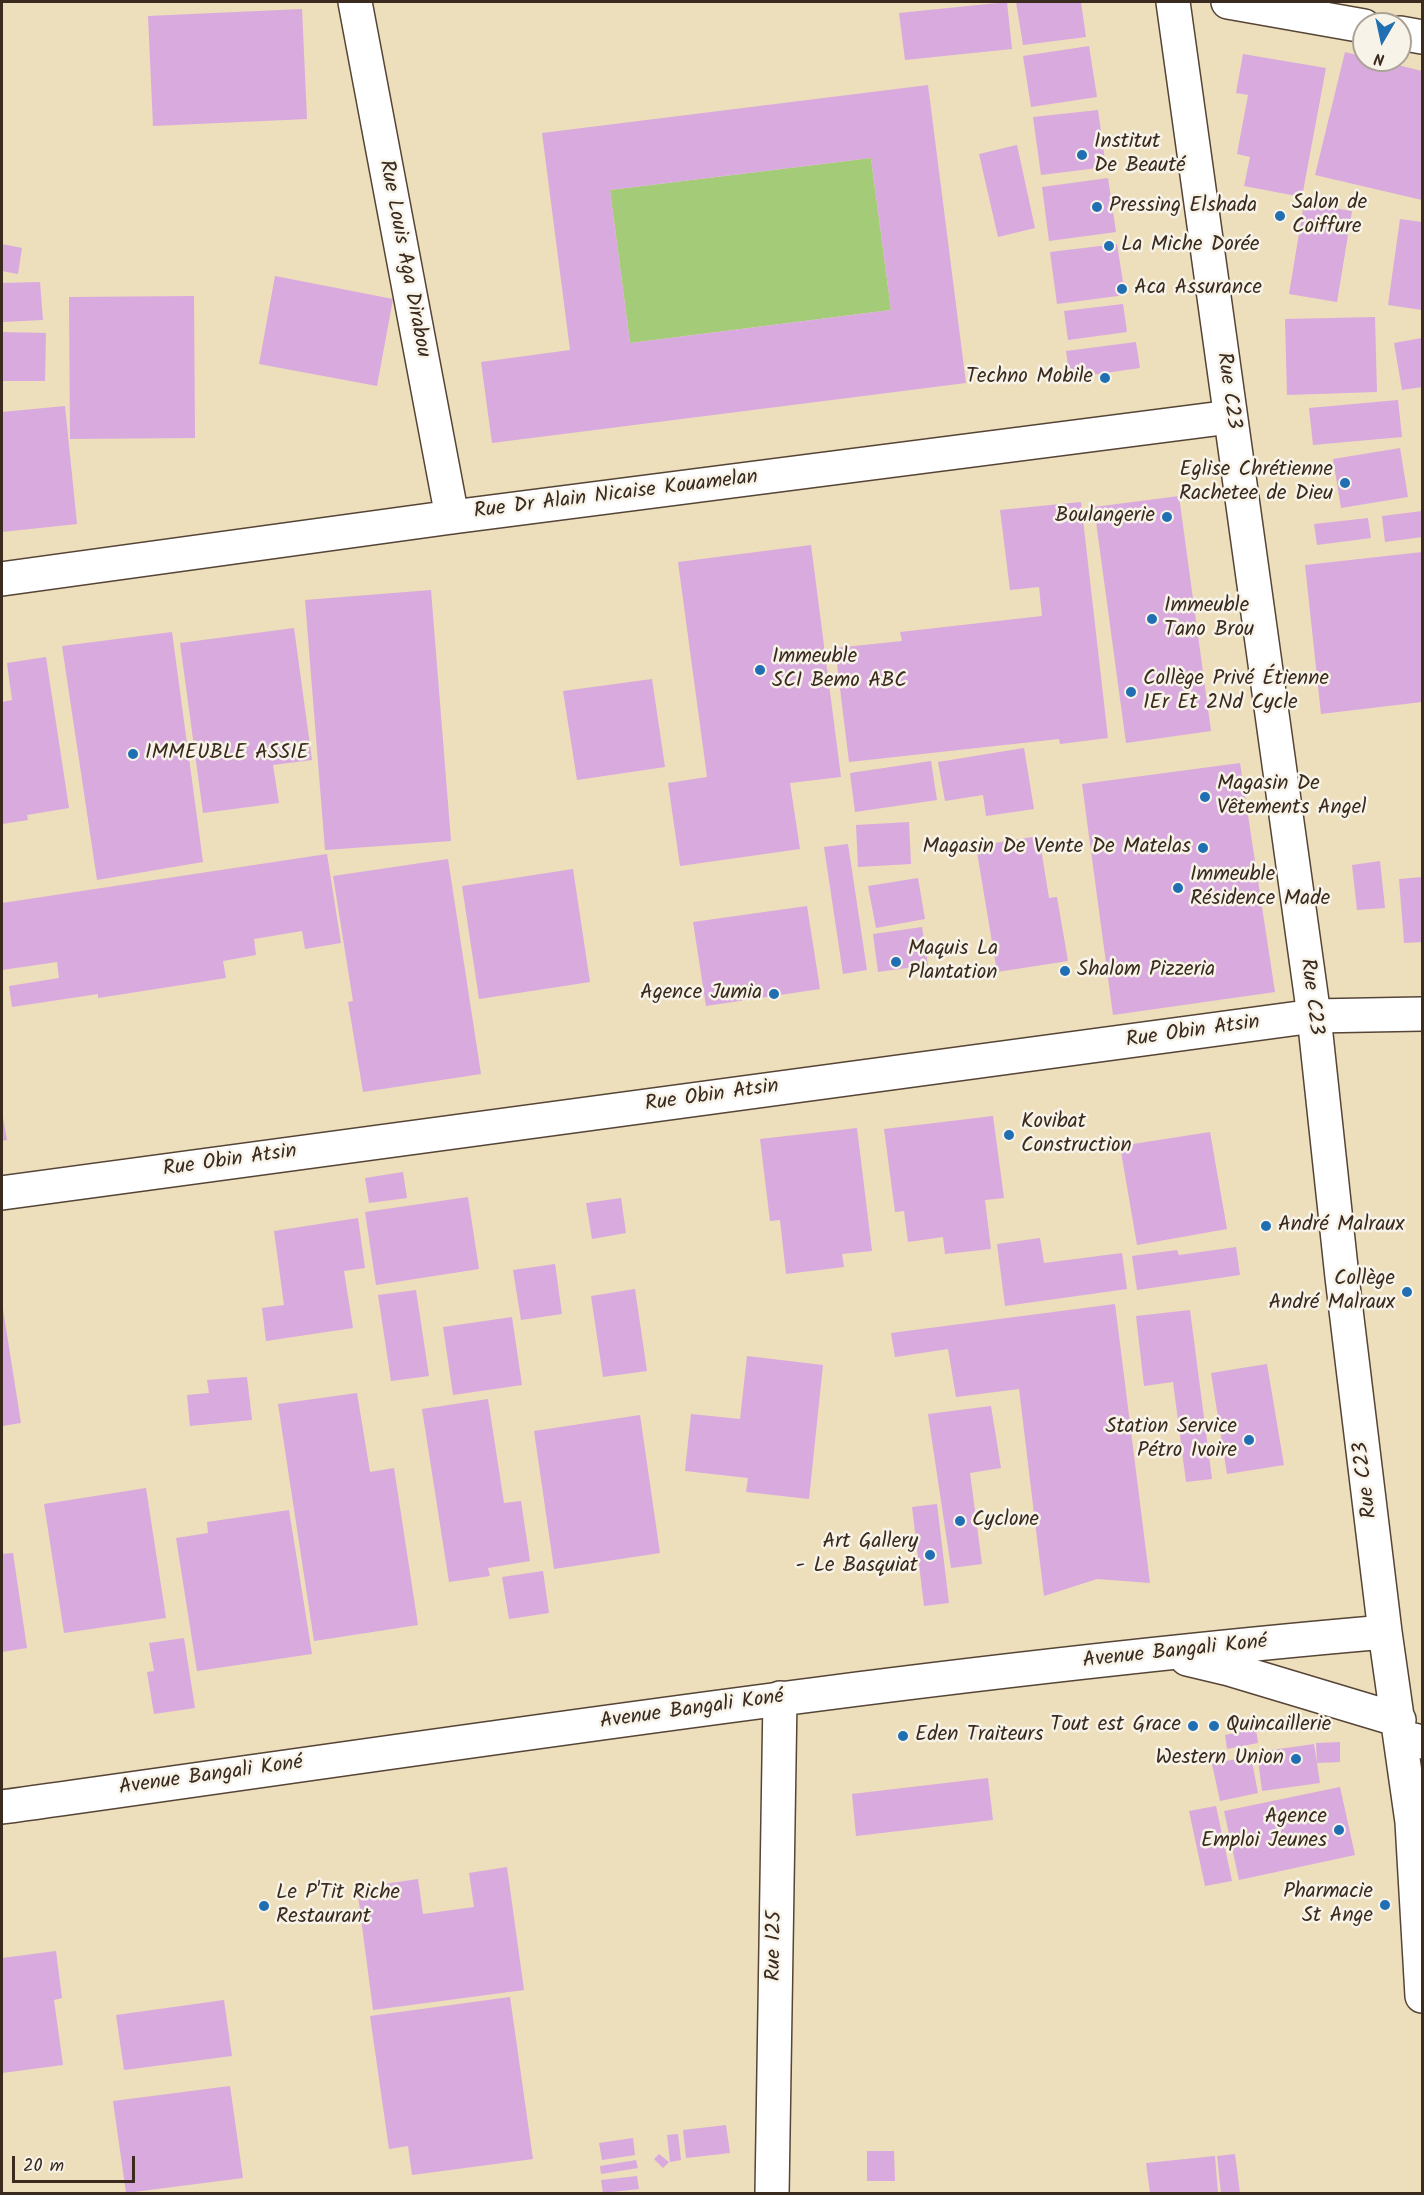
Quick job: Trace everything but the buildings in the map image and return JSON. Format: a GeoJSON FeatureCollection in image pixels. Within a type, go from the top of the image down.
{"type":"FeatureCollection","features":[{"type":"Feature","properties":{"kind":"street","name":"Rue Louis Aga Dirabou"},"geometry":{"type":"LineString","coordinates":[[355,2],[452,517]]}},
{"type":"Feature","properties":{"kind":"street","name":"Rue C23"},"geometry":{"type":"LineString","coordinates":[[1173,2],[1314,1016],[1342,1277],[1385,1632],[1407,1733],[1417,1821],[1422,1996]]}},
{"type":"Feature","properties":{"kind":"street"},"geometry":{"type":"LineString","coordinates":[[1228,2],[1352,24]]}},
{"type":"Feature","properties":{"kind":"street","name":"Rue Dr Alain Nicaise Kouamelan"},"geometry":{"type":"LineString","coordinates":[[2,579],[452,517],[1230,417]]}},
{"type":"Feature","properties":{"kind":"street","name":"Rue Obin Atsin"},"geometry":{"type":"LineString","coordinates":[[2,1192],[1314,1016],[1422,1014]]}},
{"type":"Feature","properties":{"kind":"street","name":"Avenue Bangali Koné"},"geometry":{"type":"LineString","coordinates":[[2,1807],[780,1698],[1123,1658],[1385,1632]]}},
{"type":"Feature","properties":{"kind":"street"},"geometry":{"type":"LineString","coordinates":[[1170,1654],[1240,1672],[1407,1733]]}},
{"type":"Feature","properties":{"kind":"street","name":"Rue I25"},"geometry":{"type":"LineString","coordinates":[[772,2193],[780,1698]]}},
{"type":"Feature","properties":{"kind":"green space"},"geometry":{"type":"Polygon","coordinates":[[[871,158],[891,310],[630,343],[610,190],[871,158]]]}},
{"type":"Feature","properties":{"kind":"place","name":"Institut De Beauté"},"geometry":{"type":"Point","coordinates":[1082,155]}},
{"type":"Feature","properties":{"kind":"place","name":"Pressing Elshada"},"geometry":{"type":"Point","coordinates":[1097,207]}},
{"type":"Feature","properties":{"kind":"place","name":"Salon de Coiffure"},"geometry":{"type":"Point","coordinates":[1280,216]}},
{"type":"Feature","properties":{"kind":"place","name":"La Miche Dorée"},"geometry":{"type":"Point","coordinates":[1109,246]}},
{"type":"Feature","properties":{"kind":"place","name":"Aca Assurance"},"geometry":{"type":"Point","coordinates":[1122,289]}},
{"type":"Feature","properties":{"kind":"place","name":"Techno Mobile"},"geometry":{"type":"Point","coordinates":[1105,378]}},
{"type":"Feature","properties":{"kind":"place","name":"Eglise Chrétienne Rachetee de Dieu"},"geometry":{"type":"Point","coordinates":[1345,483]}},
{"type":"Feature","properties":{"kind":"place","name":"Boulangerie"},"geometry":{"type":"Point","coordinates":[1167,517]}},
{"type":"Feature","properties":{"kind":"place","name":"Immeuble Tano Brou"},"geometry":{"type":"Point","coordinates":[1152,619]}},
{"type":"Feature","properties":{"kind":"place","name":"Immeuble SCI Bemo ABC"},"geometry":{"type":"Point","coordinates":[760,670]}},
{"type":"Feature","properties":{"kind":"place","name":"Collège Privé Étienne 1Er Et 2Nd Cycle"},"geometry":{"type":"Point","coordinates":[1131,692]}},
{"type":"Feature","properties":{"kind":"place","name":"IMMEUBLE ASSIE"},"geometry":{"type":"Point","coordinates":[133,754]}},
{"type":"Feature","properties":{"kind":"place","name":"Magasin De Vêtements Angel"},"geometry":{"type":"Point","coordinates":[1205,797]}},
{"type":"Feature","properties":{"kind":"place","name":"Magasin De Vente De Matelas"},"geometry":{"type":"Point","coordinates":[1203,848]}},
{"type":"Feature","properties":{"kind":"place","name":"Immeuble Résidence Made"},"geometry":{"type":"Point","coordinates":[1178,888]}},
{"type":"Feature","properties":{"kind":"place","name":"Maquis La Plantation"},"geometry":{"type":"Point","coordinates":[896,962]}},
{"type":"Feature","properties":{"kind":"place","name":"Shalom Pizzeria"},"geometry":{"type":"Point","coordinates":[1065,971]}},
{"type":"Feature","properties":{"kind":"place","name":"Agence Jumia"},"geometry":{"type":"Point","coordinates":[774,994]}},
{"type":"Feature","properties":{"kind":"place","name":"Kovibat Construction"},"geometry":{"type":"Point","coordinates":[1009,1135]}},
{"type":"Feature","properties":{"kind":"place","name":"André Malraux"},"geometry":{"type":"Point","coordinates":[1266,1226]}},
{"type":"Feature","properties":{"kind":"place","name":"Collège André Malraux"},"geometry":{"type":"Point","coordinates":[1407,1292]}},
{"type":"Feature","properties":{"kind":"place","name":"Station Service Pétro Ivoire"},"geometry":{"type":"Point","coordinates":[1249,1440]}},
{"type":"Feature","properties":{"kind":"place","name":"Cyclone"},"geometry":{"type":"Point","coordinates":[960,1521]}},
{"type":"Feature","properties":{"kind":"place","name":"Art Gallery - Le Basquiat"},"geometry":{"type":"Point","coordinates":[930,1555]}},
{"type":"Feature","properties":{"kind":"place","name":"Tout est Grace"},"geometry":{"type":"Point","coordinates":[1193,1726]}},
{"type":"Feature","properties":{"kind":"place","name":"Quincaillerie"},"geometry":{"type":"Point","coordinates":[1214,1726]}},
{"type":"Feature","properties":{"kind":"place","name":"Eden Traiteurs"},"geometry":{"type":"Point","coordinates":[903,1736]}},
{"type":"Feature","properties":{"kind":"place","name":"Western Union"},"geometry":{"type":"Point","coordinates":[1296,1759]}},
{"type":"Feature","properties":{"kind":"place","name":"Agence Emploi Jeunes"},"geometry":{"type":"Point","coordinates":[1339,1830]}},
{"type":"Feature","properties":{"kind":"place","name":"Pharmacie St Ange"},"geometry":{"type":"Point","coordinates":[1385,1905]}},
{"type":"Feature","properties":{"kind":"place","name":"Le P'Tit Riche Restaurant"},"geometry":{"type":"Point","coordinates":[264,1906]}}]}
